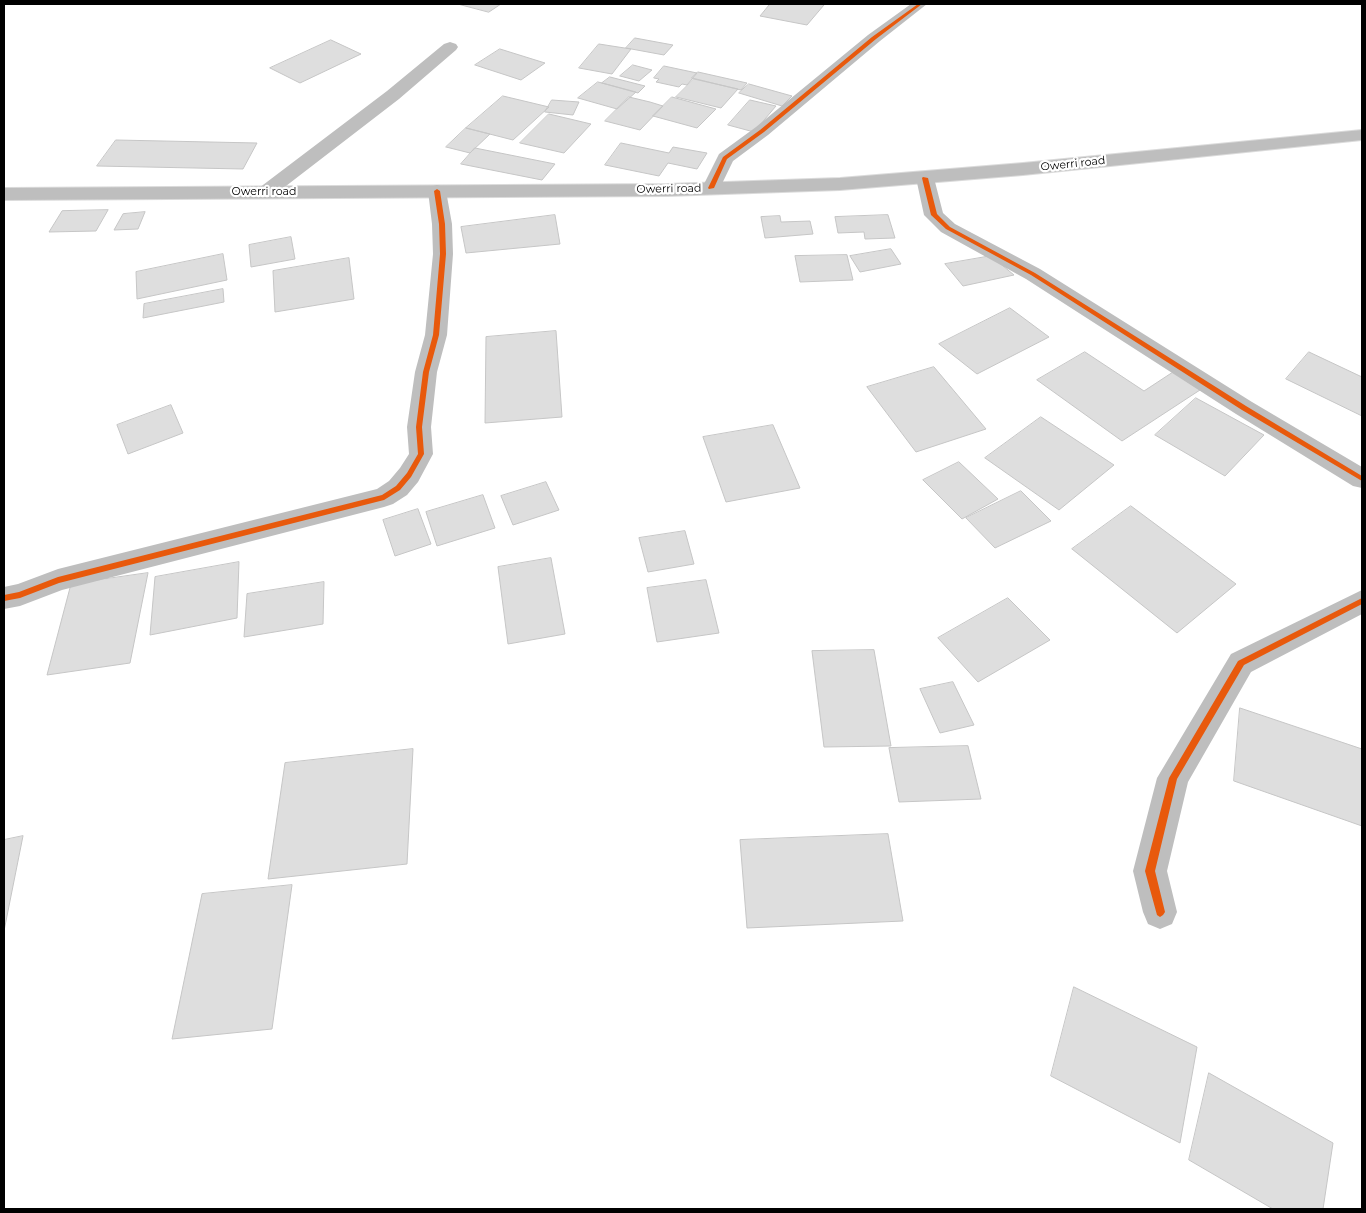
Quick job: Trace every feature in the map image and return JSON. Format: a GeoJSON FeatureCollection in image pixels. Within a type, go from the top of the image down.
{"type":"FeatureCollection","features":[{"type":"Feature","properties":{"kind":"street"},"geometry":{"type":"LineString","coordinates":[[711,188],[725,158],[762,131],[874,38],[920,4]]}},
{"type":"Feature","properties":{"kind":"street"},"geometry":{"type":"LineString","coordinates":[[266,192],[394,95],[450,46]]}},
{"type":"Feature","properties":{"kind":"street","name":"Owerri road"},"geometry":{"type":"LineString","coordinates":[[4,194],[711,188],[840,184],[925,178],[1362,135]]}},
{"type":"Feature","properties":{"kind":"street"},"geometry":{"type":"LineString","coordinates":[[925,178],[934,215],[948,228],[1072,298],[1244,408],[1362,479]]}},
{"type":"Feature","properties":{"kind":"street"},"geometry":{"type":"LineString","coordinates":[[4,598],[20,595],[58,580],[384,497],[398,488],[409,475],[421,454],[420,418],[426,372],[436,335],[443,254],[438,191]]}},
{"type":"Feature","properties":{"kind":"street"},"geometry":{"type":"LineString","coordinates":[[1160,912],[1150,871],[1173,778],[1241,663],[1362,601]]}},
{"type":"Feature","properties":{"kind":"building"},"geometry":{"type":"Polygon","coordinates":[[[458,4],[501,4],[489,12],[458,4]]]}},
{"type":"Feature","properties":{"kind":"building"},"geometry":{"type":"Polygon","coordinates":[[[760,4],[824,5],[807,25],[760,16],[769,5],[760,4]]]}},
{"type":"Feature","properties":{"kind":"building"},"geometry":{"type":"Polygon","coordinates":[[[635,38],[673,45],[664,55],[626,48],[635,38]]]}},
{"type":"Feature","properties":{"kind":"building"},"geometry":{"type":"Polygon","coordinates":[[[331,40],[361,54],[300,83],[270,68],[331,40]]]}},
{"type":"Feature","properties":{"kind":"building"},"geometry":{"type":"Polygon","coordinates":[[[599,44],[631,49],[612,74],[579,68],[599,44]]]}},
{"type":"Feature","properties":{"kind":"building"},"geometry":{"type":"Polygon","coordinates":[[[500,49],[545,63],[521,80],[475,65],[500,49]]]}},
{"type":"Feature","properties":{"kind":"building"},"geometry":{"type":"Polygon","coordinates":[[[633,65],[652,70],[639,81],[620,76],[633,65]]]}},
{"type":"Feature","properties":{"kind":"building"},"geometry":{"type":"Polygon","coordinates":[[[664,66],[697,73],[687,85],[682,84],[679,87],[656,82],[659,79],[654,78],[664,66]]]}},
{"type":"Feature","properties":{"kind":"building"},"geometry":{"type":"Polygon","coordinates":[[[698,72],[747,83],[741,90],[692,78],[698,72]]]}},
{"type":"Feature","properties":{"kind":"building"},"geometry":{"type":"Polygon","coordinates":[[[610,77],[645,86],[638,93],[602,83],[610,77]]]}},
{"type":"Feature","properties":{"kind":"building"},"geometry":{"type":"Polygon","coordinates":[[[694,79],[738,89],[721,108],[676,97],[694,79]]]}},
{"type":"Feature","properties":{"kind":"building"},"geometry":{"type":"Polygon","coordinates":[[[598,82],[636,92],[617,109],[578,98],[598,82]]]}},
{"type":"Feature","properties":{"kind":"building"},"geometry":{"type":"Polygon","coordinates":[[[749,84],[792,96],[782,106],[739,93],[749,84]]]}},
{"type":"Feature","properties":{"kind":"building"},"geometry":{"type":"Polygon","coordinates":[[[503,96],[549,107],[513,140],[466,128],[503,96]]]}},
{"type":"Feature","properties":{"kind":"building"},"geometry":{"type":"Polygon","coordinates":[[[629,97],[663,106],[640,130],[605,121],[629,97]]]}},
{"type":"Feature","properties":{"kind":"building"},"geometry":{"type":"Polygon","coordinates":[[[672,97],[716,109],[697,128],[653,116],[672,97]]]}},
{"type":"Feature","properties":{"kind":"building"},"geometry":{"type":"Polygon","coordinates":[[[552,100],[579,102],[573,115],[545,112],[552,100]]]}},
{"type":"Feature","properties":{"kind":"building"},"geometry":{"type":"Polygon","coordinates":[[[750,100],[776,106],[754,132],[728,125],[750,100]]]}},
{"type":"Feature","properties":{"kind":"building"},"geometry":{"type":"Polygon","coordinates":[[[549,114],[591,124],[564,153],[520,143],[549,114]]]}},
{"type":"Feature","properties":{"kind":"building"},"geometry":{"type":"Polygon","coordinates":[[[466,128],[490,134],[470,153],[446,147],[466,128]]]}},
{"type":"Feature","properties":{"kind":"building"},"geometry":{"type":"Polygon","coordinates":[[[116,140],[257,143],[243,169],[97,166],[116,140]]]}},
{"type":"Feature","properties":{"kind":"building"},"geometry":{"type":"Polygon","coordinates":[[[621,143],[669,153],[673,147],[707,153],[697,169],[668,163],[659,176],[605,165],[621,143]]]}},
{"type":"Feature","properties":{"kind":"building"},"geometry":{"type":"Polygon","coordinates":[[[475,148],[555,164],[542,180],[461,164],[475,148]]]}},
{"type":"Feature","properties":{"kind":"building"},"geometry":{"type":"Polygon","coordinates":[[[108,210],[96,231],[49,232],[62,211],[108,210]]]}},
{"type":"Feature","properties":{"kind":"building"},"geometry":{"type":"Polygon","coordinates":[[[145,212],[138,229],[114,230],[123,214],[145,212]]]}},
{"type":"Feature","properties":{"kind":"building"},"geometry":{"type":"Polygon","coordinates":[[[555,215],[560,244],[466,253],[461,227],[555,215]]]}},
{"type":"Feature","properties":{"kind":"building"},"geometry":{"type":"Polygon","coordinates":[[[888,215],[895,238],[865,239],[864,232],[838,233],[835,217],[888,215]]]}},
{"type":"Feature","properties":{"kind":"building"},"geometry":{"type":"Polygon","coordinates":[[[780,216],[781,222],[810,221],[813,234],[765,238],[761,217],[780,216]]]}},
{"type":"Feature","properties":{"kind":"building"},"geometry":{"type":"Polygon","coordinates":[[[291,237],[295,259],[251,267],[249,245],[291,237]]]}},
{"type":"Feature","properties":{"kind":"building"},"geometry":{"type":"Polygon","coordinates":[[[891,249],[901,264],[860,272],[850,256],[891,249]]]}},
{"type":"Feature","properties":{"kind":"building"},"geometry":{"type":"Polygon","coordinates":[[[223,254],[227,280],[137,299],[136,272],[223,254]]]}},
{"type":"Feature","properties":{"kind":"building"},"geometry":{"type":"Polygon","coordinates":[[[847,255],[853,280],[800,282],[795,256],[847,255]]]}},
{"type":"Feature","properties":{"kind":"building"},"geometry":{"type":"Polygon","coordinates":[[[991,256],[1014,275],[963,286],[945,264],[991,256]]]}},
{"type":"Feature","properties":{"kind":"building"},"geometry":{"type":"Polygon","coordinates":[[[349,258],[354,299],[275,312],[273,271],[349,258]]]}},
{"type":"Feature","properties":{"kind":"building"},"geometry":{"type":"Polygon","coordinates":[[[223,289],[224,302],[143,318],[144,304],[223,289]]]}},
{"type":"Feature","properties":{"kind":"building"},"geometry":{"type":"Polygon","coordinates":[[[1010,308],[1049,337],[977,374],[939,344],[1010,308]]]}},
{"type":"Feature","properties":{"kind":"building"},"geometry":{"type":"Polygon","coordinates":[[[556,331],[562,417],[485,423],[486,337],[556,331]]]}},
{"type":"Feature","properties":{"kind":"building"},"geometry":{"type":"Polygon","coordinates":[[[1085,352],[1144,391],[1173,372],[1200,390],[1122,441],[1037,380],[1085,352]]]}},
{"type":"Feature","properties":{"kind":"building"},"geometry":{"type":"Polygon","coordinates":[[[1309,352],[1362,377],[1362,416],[1286,379],[1309,352]]]}},
{"type":"Feature","properties":{"kind":"building"},"geometry":{"type":"Polygon","coordinates":[[[934,367],[986,429],[916,452],[867,387],[934,367]]]}},
{"type":"Feature","properties":{"kind":"building"},"geometry":{"type":"Polygon","coordinates":[[[1196,398],[1264,435],[1225,476],[1155,435],[1196,398]]]}},
{"type":"Feature","properties":{"kind":"building"},"geometry":{"type":"Polygon","coordinates":[[[171,405],[183,433],[128,454],[117,425],[171,405]]]}},
{"type":"Feature","properties":{"kind":"building"},"geometry":{"type":"Polygon","coordinates":[[[1041,417],[1114,465],[1059,510],[985,458],[1041,417]]]}},
{"type":"Feature","properties":{"kind":"building"},"geometry":{"type":"Polygon","coordinates":[[[773,425],[800,488],[726,502],[703,437],[773,425]]]}},
{"type":"Feature","properties":{"kind":"building"},"geometry":{"type":"Polygon","coordinates":[[[959,462],[998,499],[962,519],[923,480],[959,462]]]}},
{"type":"Feature","properties":{"kind":"building"},"geometry":{"type":"Polygon","coordinates":[[[546,482],[559,510],[513,525],[501,496],[546,482]]]}},
{"type":"Feature","properties":{"kind":"building"},"geometry":{"type":"Polygon","coordinates":[[[1021,491],[1051,521],[995,548],[966,518],[1021,491]]]}},
{"type":"Feature","properties":{"kind":"building"},"geometry":{"type":"Polygon","coordinates":[[[483,495],[495,528],[437,546],[426,512],[483,495]]]}},
{"type":"Feature","properties":{"kind":"building"},"geometry":{"type":"Polygon","coordinates":[[[1131,506],[1236,584],[1177,633],[1072,549],[1131,506]]]}},
{"type":"Feature","properties":{"kind":"building"},"geometry":{"type":"Polygon","coordinates":[[[418,509],[431,544],[395,556],[383,520],[418,509]]]}},
{"type":"Feature","properties":{"kind":"building"},"geometry":{"type":"Polygon","coordinates":[[[685,531],[694,564],[648,572],[639,538],[685,531]]]}},
{"type":"Feature","properties":{"kind":"building"},"geometry":{"type":"Polygon","coordinates":[[[551,558],[565,634],[508,644],[498,567],[551,558]]]}},
{"type":"Feature","properties":{"kind":"building"},"geometry":{"type":"Polygon","coordinates":[[[239,562],[237,618],[150,635],[155,577],[239,562]]]}},
{"type":"Feature","properties":{"kind":"building"},"geometry":{"type":"Polygon","coordinates":[[[148,573],[130,663],[47,675],[71,584],[148,573]]]}},
{"type":"Feature","properties":{"kind":"building"},"geometry":{"type":"Polygon","coordinates":[[[706,580],[719,633],[657,642],[647,588],[706,580]]]}},
{"type":"Feature","properties":{"kind":"building"},"geometry":{"type":"Polygon","coordinates":[[[324,582],[323,624],[244,637],[247,594],[324,582]]]}},
{"type":"Feature","properties":{"kind":"building"},"geometry":{"type":"Polygon","coordinates":[[[1008,598],[1050,640],[978,682],[938,638],[1008,598]]]}},
{"type":"Feature","properties":{"kind":"building"},"geometry":{"type":"Polygon","coordinates":[[[874,650],[891,746],[824,747],[812,651],[874,650]]]}},
{"type":"Feature","properties":{"kind":"building"},"geometry":{"type":"Polygon","coordinates":[[[953,682],[974,725],[940,733],[920,689],[953,682]]]}},
{"type":"Feature","properties":{"kind":"building"},"geometry":{"type":"Polygon","coordinates":[[[1240,708],[1362,749],[1362,826],[1234,781],[1240,708]]]}},
{"type":"Feature","properties":{"kind":"building"},"geometry":{"type":"Polygon","coordinates":[[[968,746],[981,799],[899,802],[889,748],[968,746]]]}},
{"type":"Feature","properties":{"kind":"building"},"geometry":{"type":"Polygon","coordinates":[[[413,749],[407,864],[268,879],[285,763],[413,749]]]}},
{"type":"Feature","properties":{"kind":"building"},"geometry":{"type":"Polygon","coordinates":[[[888,834],[903,921],[747,928],[740,840],[888,834]]]}},
{"type":"Feature","properties":{"kind":"building"},"geometry":{"type":"Polygon","coordinates":[[[23,836],[4,931],[4,840],[23,836]]]}},
{"type":"Feature","properties":{"kind":"building"},"geometry":{"type":"Polygon","coordinates":[[[292,885],[272,1029],[172,1039],[202,894],[292,885]]]}},
{"type":"Feature","properties":{"kind":"building"},"geometry":{"type":"Polygon","coordinates":[[[1074,987],[1197,1047],[1180,1143],[1051,1076],[1074,987]]]}},
{"type":"Feature","properties":{"kind":"building"},"geometry":{"type":"Polygon","coordinates":[[[1209,1073],[1333,1143],[1323,1209],[1273,1209],[1189,1160],[1209,1073]]]}},
{"type":"Feature","properties":{"kind":"cycle path"},"geometry":{"type":"LineString","coordinates":[[711,188],[725,158],[762,131],[874,38],[920,4]]}},
{"type":"Feature","properties":{"kind":"cycle path"},"geometry":{"type":"LineString","coordinates":[[925,178],[934,215],[948,228],[1033,274],[1244,408],[1362,479]]}},
{"type":"Feature","properties":{"kind":"cycle path"},"geometry":{"type":"LineString","coordinates":[[4,598],[20,595],[58,580],[384,497],[398,488],[409,475],[421,454],[419,427],[426,372],[436,335],[443,254],[442,224],[437,191]]}},
{"type":"Feature","properties":{"kind":"cycle path"},"geometry":{"type":"LineString","coordinates":[[1160,912],[1150,871],[1173,778],[1241,663],[1362,601]]}}]}
